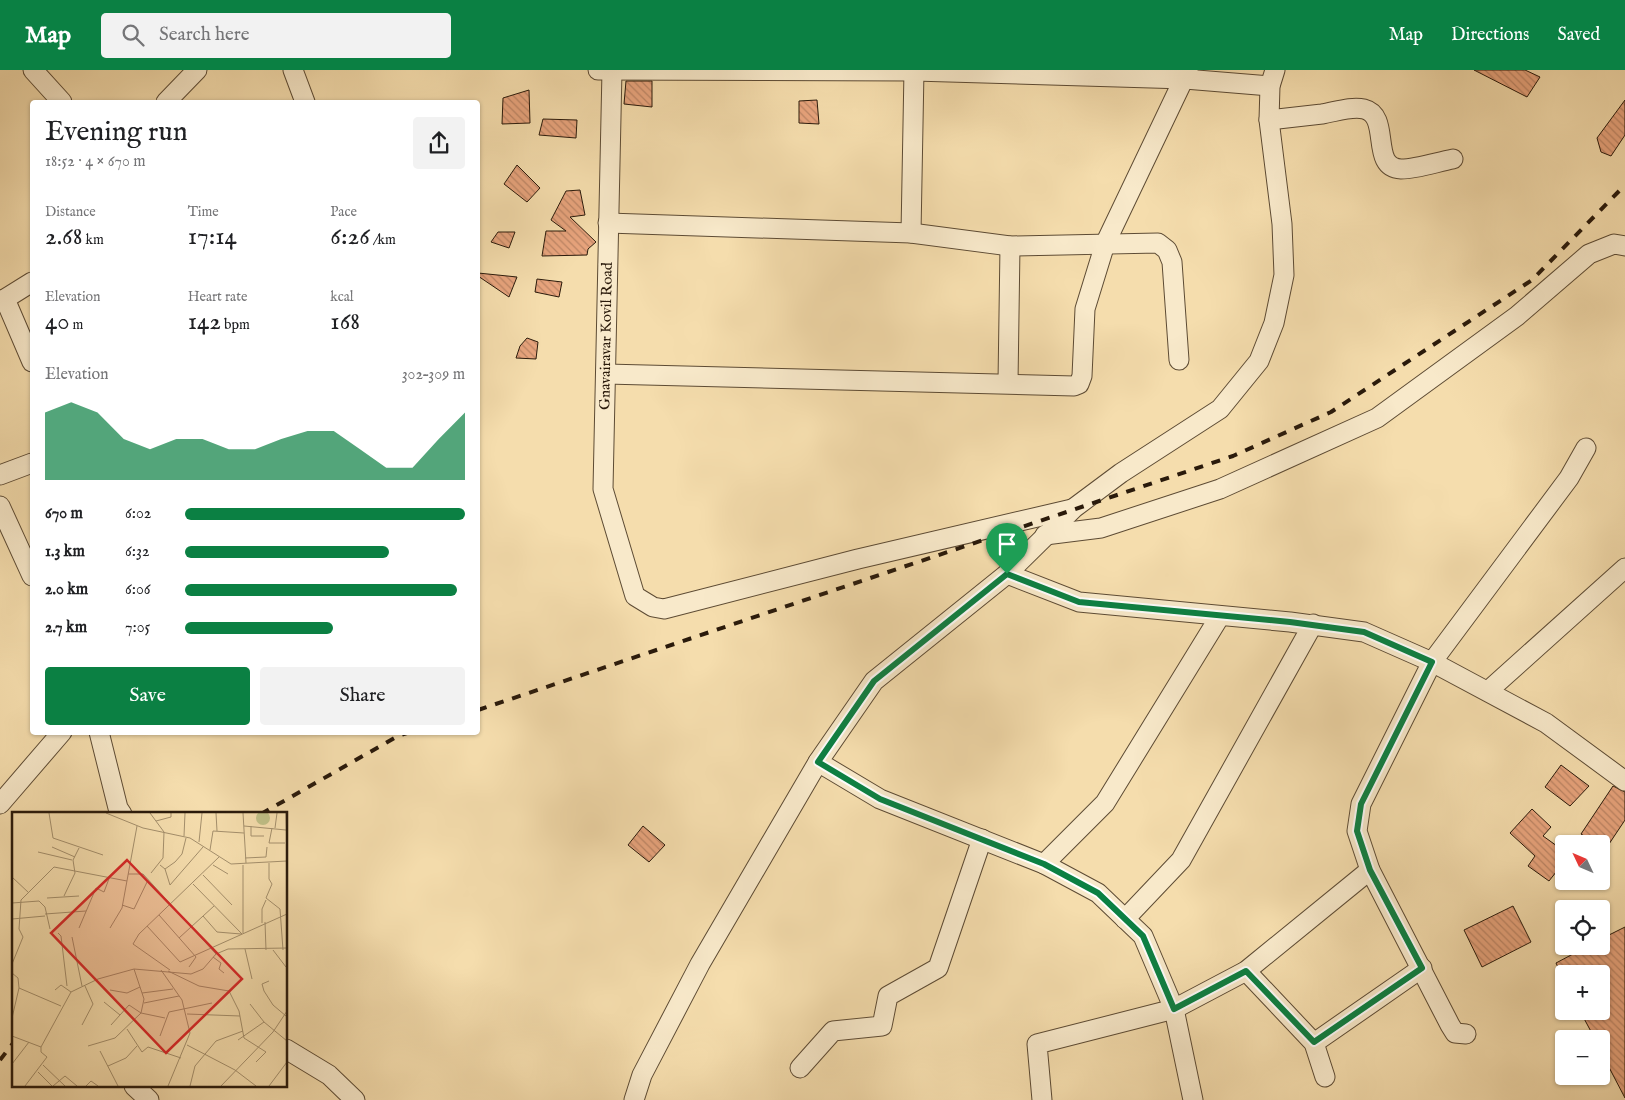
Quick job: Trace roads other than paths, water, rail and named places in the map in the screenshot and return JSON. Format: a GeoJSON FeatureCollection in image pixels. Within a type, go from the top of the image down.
{"type":"FeatureCollection","features":[{"type":"Feature","properties":{"kind":"street"},"geometry":{"type":"LineString","coordinates":[[33,70],[60,100]]}},
{"type":"Feature","properties":{"kind":"street"},"geometry":{"type":"LineString","coordinates":[[168,100],[197,70]]}},
{"type":"Feature","properties":{"kind":"street"},"geometry":{"type":"LineString","coordinates":[[293,70],[304,100]]}},
{"type":"Feature","properties":{"kind":"street"},"geometry":{"type":"LineString","coordinates":[[607,70],[914,70],[1187,74],[1273,78],[1269,120],[1282,224],[1284,275],[1274,323],[1259,361],[1220,409],[1121,473],[1074,508],[1007,574],[874,681],[818,762],[700,964],[642,1075],[634,1100]]}},
{"type":"Feature","properties":{"kind":"street","name":"Gnavairavar Kovil Road"},"geometry":{"type":"LineString","coordinates":[[607,70],[608,223],[603,489],[635,596],[653,607],[664,609],[876,554],[1074,508]]}},
{"type":"Feature","properties":{"kind":"street"},"geometry":{"type":"LineString","coordinates":[[911,233],[914,70]]}},
{"type":"Feature","properties":{"kind":"street"},"geometry":{"type":"LineString","coordinates":[[606,374],[1074,386],[1079,384],[1082,376],[1084,309],[1105,244],[1187,74]]}},
{"type":"Feature","properties":{"kind":"street"},"geometry":{"type":"LineString","coordinates":[[1269,120],[1348,109],[1364,109],[1372,114],[1378,123],[1384,159],[1390,166],[1400,169],[1453,158]]}},
{"type":"Feature","properties":{"kind":"street"},"geometry":{"type":"LineString","coordinates":[[608,223],[911,233],[1010,246],[1158,243],[1167,250],[1172,262],[1178,360]]}},
{"type":"Feature","properties":{"kind":"street"},"geometry":{"type":"LineString","coordinates":[[1045,535],[1102,528],[1220,489],[1377,418],[1509,322],[1589,254],[1614,244],[1625,246]]}},
{"type":"Feature","properties":{"kind":"street"},"geometry":{"type":"LineString","coordinates":[[1008,383],[1010,246]]}},
{"type":"Feature","properties":{"kind":"street"},"geometry":{"type":"LineString","coordinates":[[30,283],[3,300],[30,358]]}},
{"type":"Feature","properties":{"kind":"street"},"geometry":{"type":"LineString","coordinates":[[1466,1034],[1455,1033],[1450,1025],[1370,870],[1357,831],[1361,804],[1432,662],[1568,478],[1586,448]]}},
{"type":"Feature","properties":{"kind":"street"},"geometry":{"type":"LineString","coordinates":[[0,475],[30,464]]}},
{"type":"Feature","properties":{"kind":"street"},"geometry":{"type":"LineString","coordinates":[[0,506],[30,572]]}},
{"type":"Feature","properties":{"kind":"street"},"geometry":{"type":"LineString","coordinates":[[1488,691],[1625,568]]}},
{"type":"Feature","properties":{"kind":"street"},"geometry":{"type":"LineString","coordinates":[[1007,574],[1079,602],[1313,624],[1364,632],[1432,662],[1546,723],[1625,781]]}},
{"type":"Feature","properties":{"kind":"street"},"geometry":{"type":"LineString","coordinates":[[1044,864],[1105,803],[1220,616]]}},
{"type":"Feature","properties":{"kind":"street"},"geometry":{"type":"LineString","coordinates":[[1125,919],[1181,860],[1313,624]]}},
{"type":"Feature","properties":{"kind":"street"},"geometry":{"type":"LineString","coordinates":[[0,804],[59,735]]}},
{"type":"Feature","properties":{"kind":"street"},"geometry":{"type":"LineString","coordinates":[[100,735],[118,808],[121,812]]}},
{"type":"Feature","properties":{"kind":"street"},"geometry":{"type":"LineString","coordinates":[[818,762],[880,799],[1044,864],[1098,893],[1143,936],[1174,1009],[1193,1100]]}},
{"type":"Feature","properties":{"kind":"street"},"geometry":{"type":"LineString","coordinates":[[800,1068],[833,1031],[882,1026],[888,996],[938,968],[982,839]]}},
{"type":"Feature","properties":{"kind":"street"},"geometry":{"type":"LineString","coordinates":[[1042,1100],[1037,1044],[1174,1009],[1246,971],[1370,870]]}},
{"type":"Feature","properties":{"kind":"street"},"geometry":{"type":"LineString","coordinates":[[1314,1042],[1422,968]]}},
{"type":"Feature","properties":{"kind":"street"},"geometry":{"type":"LineString","coordinates":[[1246,971],[1314,1042],[1325,1077]]}},
{"type":"Feature","properties":{"kind":"street"},"geometry":{"type":"LineString","coordinates":[[288,1050],[329,1074],[355,1100]]}},
{"type":"Feature","properties":{"kind":"street"},"geometry":{"type":"LineString","coordinates":[[136,1088],[149,1100]]}},
{"type":"Feature","properties":{"kind":"railway"},"geometry":{"type":"LineString","coordinates":[[480,709],[1233,456],[1331,412],[1532,280],[1625,185]]}},
{"type":"Feature","properties":{"kind":"railway"},"geometry":{"type":"LineString","coordinates":[[265,812],[401,735]]}},
{"type":"Feature","properties":{"kind":"railway"},"geometry":{"type":"LineString","coordinates":[[0,1060],[12,1045]]}}]}
